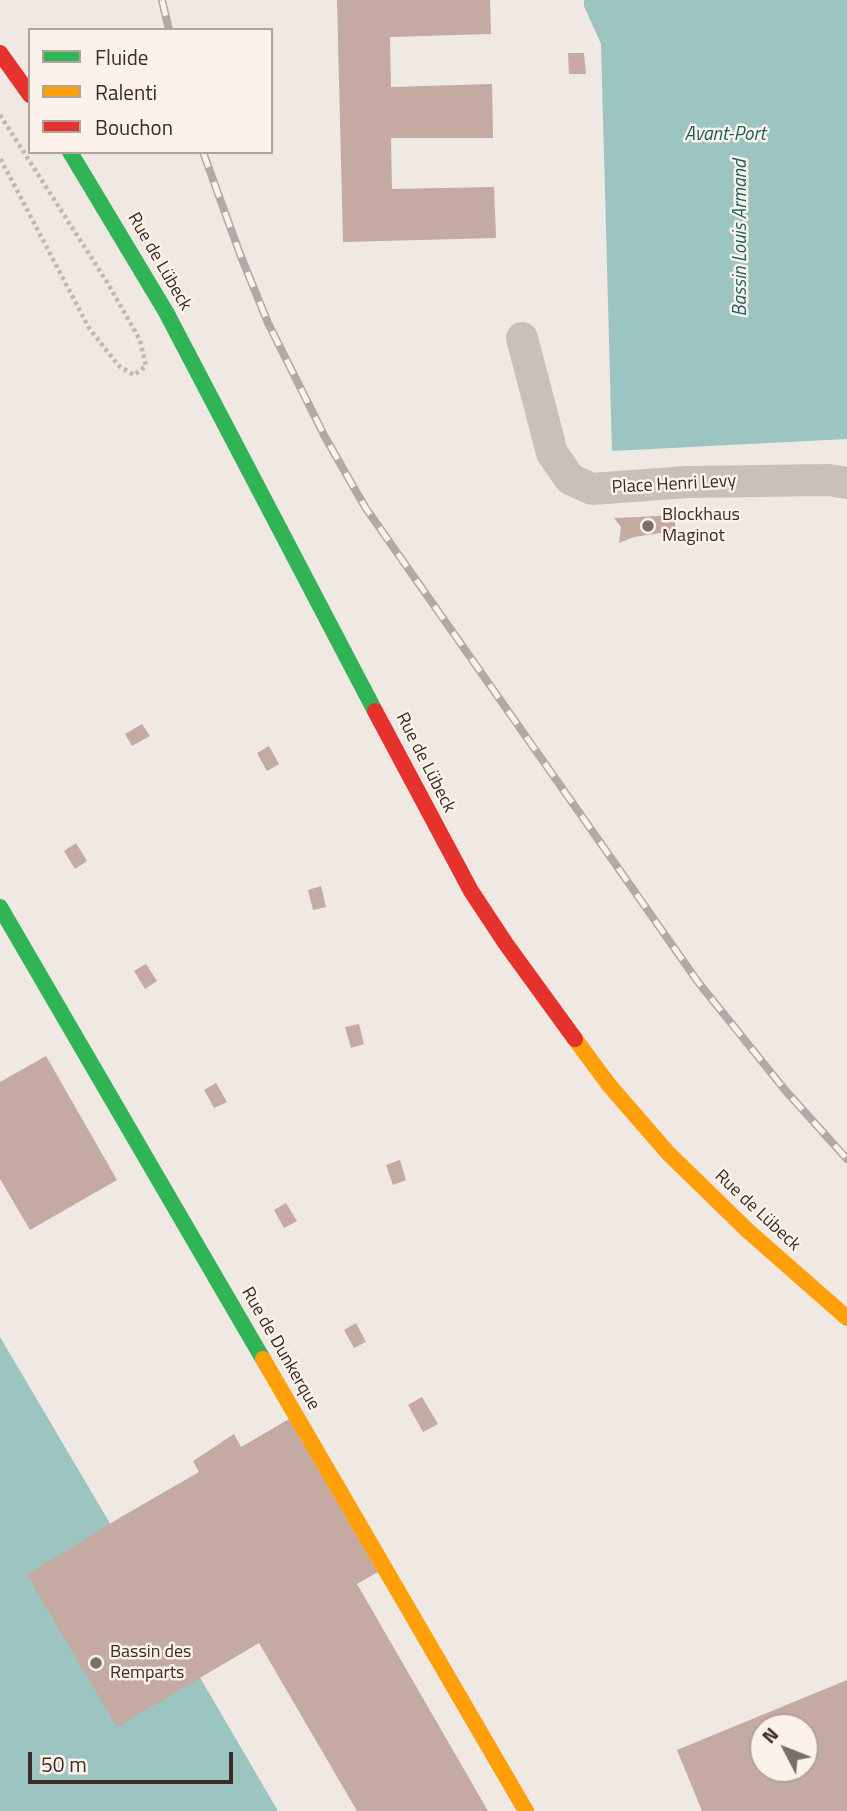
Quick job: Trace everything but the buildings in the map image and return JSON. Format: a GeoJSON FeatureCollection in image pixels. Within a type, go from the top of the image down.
{"type":"FeatureCollection","features":[{"type":"Feature","properties":{"kind":"main road"},"geometry":{"type":"LineString","coordinates":[[0,53],[28,91]]}},
{"type":"Feature","properties":{"kind":"main road","name":"Rue de Lübeck"},"geometry":{"type":"LineString","coordinates":[[71,154],[166,312],[426,809],[471,891],[506,944],[609,1085],[668,1153],[747,1230],[847,1318]]}},
{"type":"Feature","properties":{"kind":"main road","name":"Rue de Dunkerque"},"geometry":{"type":"LineString","coordinates":[[0,907],[526,1811]]}},
{"type":"Feature","properties":{"kind":"street","name":"Place Henri Levy"},"geometry":{"type":"LineString","coordinates":[[522,338],[552,453],[570,479],[592,489],[687,482],[829,480],[847,483]]}},
{"type":"Feature","properties":{"kind":"path"},"geometry":{"type":"LineString","coordinates":[[0,115],[107,282],[140,340],[146,366],[134,375],[119,366],[89,328],[0,158]]}},
{"type":"Feature","properties":{"kind":"water","name":"Avant-Port"},"geometry":{"type":"Polygon","coordinates":[[[584,0],[847,0],[847,439],[612,451],[601,44],[584,6],[584,0]]]}},
{"type":"Feature","properties":{"kind":"water","name":"Bassin des Remparts"},"geometry":{"type":"Polygon","coordinates":[[[0,1337],[105,1515],[278,1811],[0,1811],[0,1337]]]}},
{"type":"Feature","properties":{"kind":"railway"},"geometry":{"type":"LineString","coordinates":[[162,0],[169,28]]}},
{"type":"Feature","properties":{"kind":"railway"},"geometry":{"type":"LineString","coordinates":[[204,154],[268,323],[325,437],[365,507],[698,982],[785,1090],[847,1159]]}},
{"type":"Feature","properties":{"kind":"traffic: fast"},"geometry":{"type":"LineString","coordinates":[[71,154],[166,312],[375,711]]}},
{"type":"Feature","properties":{"kind":"traffic: fast"},"geometry":{"type":"LineString","coordinates":[[0,907],[263,1359]]}},
{"type":"Feature","properties":{"kind":"traffic: slow"},"geometry":{"type":"LineString","coordinates":[[575,1039],[609,1085],[668,1153],[747,1230],[847,1318]]}},
{"type":"Feature","properties":{"kind":"traffic: slow"},"geometry":{"type":"LineString","coordinates":[[263,1359],[526,1811]]}},
{"type":"Feature","properties":{"kind":"traffic: jam"},"geometry":{"type":"LineString","coordinates":[[0,53],[28,92]]}},
{"type":"Feature","properties":{"kind":"traffic: jam"},"geometry":{"type":"LineString","coordinates":[[375,711],[471,891],[575,1039]]}},
{"type":"Feature","properties":{"kind":"place","name":"Blockhaus Maginot"},"geometry":{"type":"Point","coordinates":[648,526]}},
{"type":"Feature","properties":{"kind":"place","name":"Bassin des Remparts"},"geometry":{"type":"Point","coordinates":[96,1663]}},
{"type":"Feature","properties":{"kind":"water label","name":"Bassin Louis Armand"},"geometry":{"type":"Point","coordinates":[741,238]}}]}
